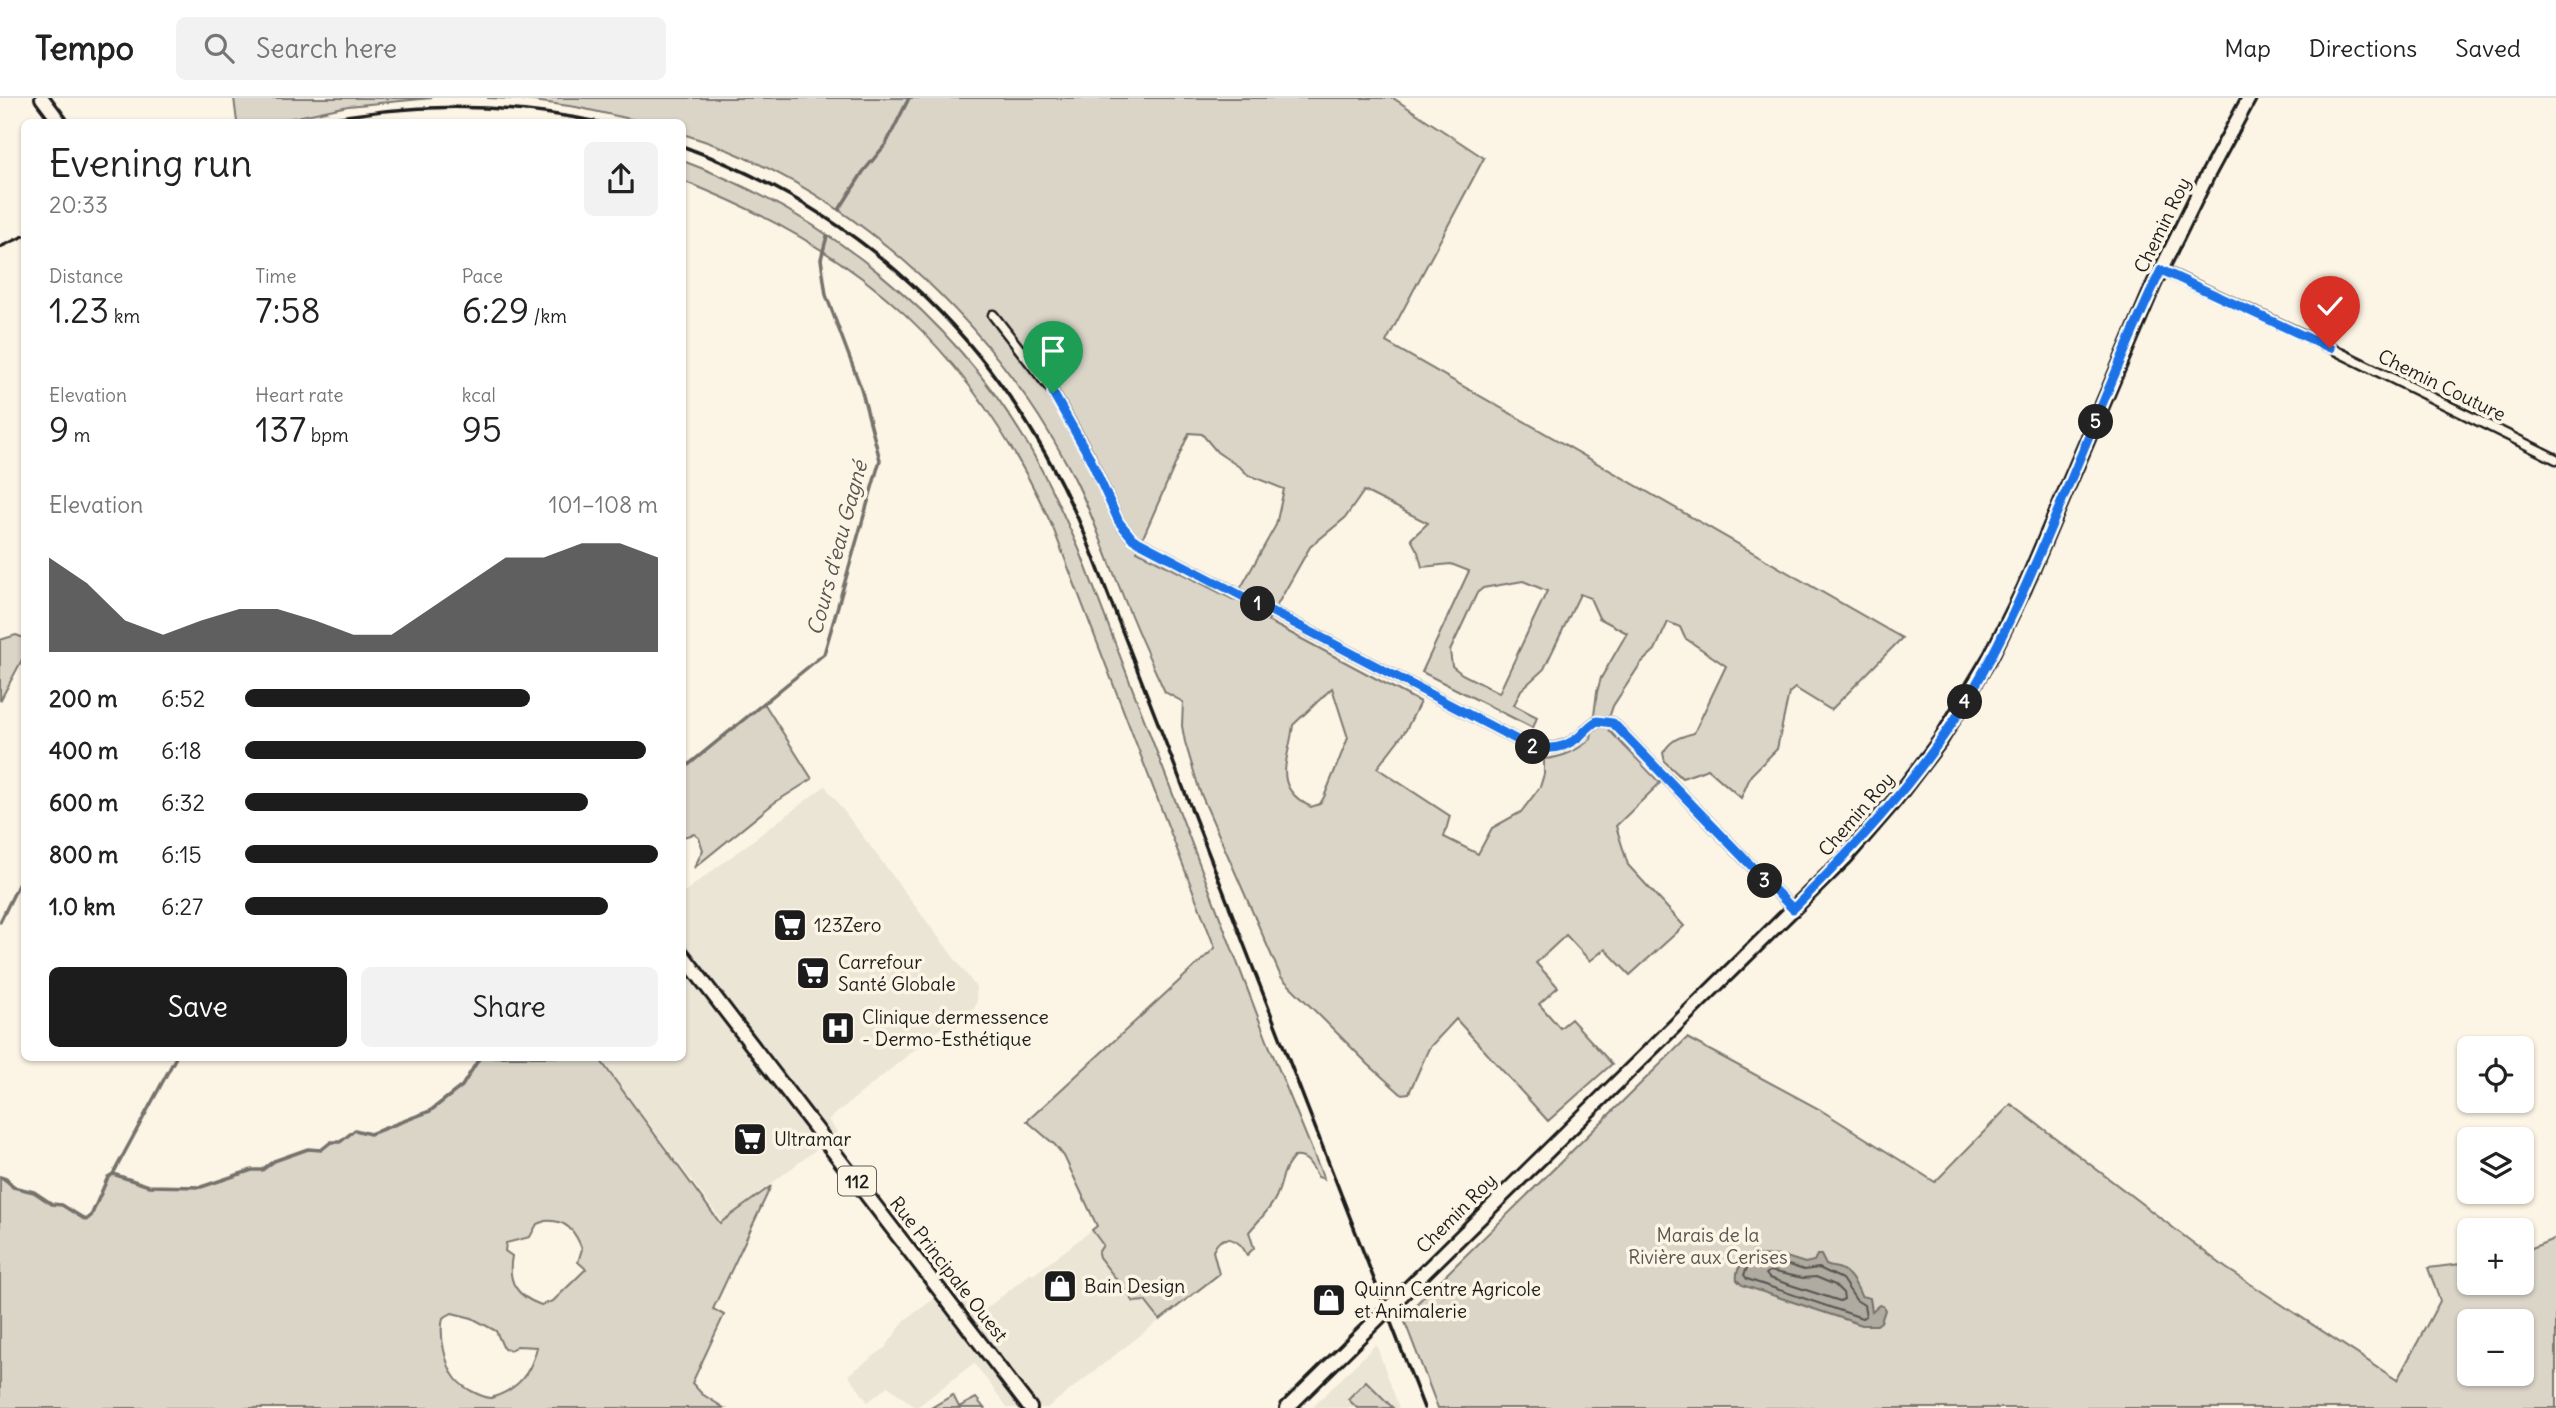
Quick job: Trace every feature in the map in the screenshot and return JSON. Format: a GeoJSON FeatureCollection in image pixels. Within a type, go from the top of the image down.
{"type":"FeatureCollection","features":[{"type":"Feature","properties":{"kind":"street"},"geometry":{"type":"LineString","coordinates":[[42,98],[58,119]]}},
{"type":"Feature","properties":{"kind":"street","name":"Chemin Roy"},"geometry":{"type":"LineString","coordinates":[[1287,1408],[1845,858],[1895,800],[1940,741],[1974,687],[2024,589],[2161,270],[2249,98]]}},
{"type":"Feature","properties":{"kind":"street","name":"Chemin Couture"},"geometry":{"type":"LineString","coordinates":[[2161,270],[2306,336],[2556,460]]}},
{"type":"Feature","properties":{"kind":"street"},"geometry":{"type":"LineString","coordinates":[[993,315],[1032,363],[1059,403],[1089,456],[1119,522],[1133,539],[1527,745],[1543,749],[1559,747],[1573,741],[1597,721],[1613,723],[1793,909]]}},
{"type":"Feature","properties":{"kind":"street","name":"Rue Principale Ouest"},"geometry":{"type":"LineString","coordinates":[[686,959],[1030,1408]]}},
{"type":"Feature","properties":{"kind":"shaded area"},"geometry":{"type":"Polygon","coordinates":[[[825,786],[976,987],[975,1007],[956,1027],[950,1021],[828,1120],[838,1133],[722,1221],[602,1061],[686,1061],[686,891],[825,786]]]}},
{"type":"Feature","properties":{"kind":"shaded area"},"geometry":{"type":"Polygon","coordinates":[[[1092,1230],[1160,1320],[1047,1408],[1008,1408],[974,1363],[916,1408],[888,1386],[868,1402],[848,1375],[885,1348],[905,1320],[953,1285],[977,1316],[1092,1230]]]}},
{"type":"Feature","properties":{"kind":"shaded area"},"geometry":{"type":"Polygon","coordinates":[[[1376,1344],[1399,1408],[1312,1408],[1376,1344]]]}},
{"type":"Feature","properties":{"kind":"green space"},"geometry":{"type":"Polygon","coordinates":[[[234,98],[432,98],[348,106],[288,119],[237,119],[234,98]]]}},
{"type":"Feature","properties":{"kind":"green space"},"geometry":{"type":"Polygon","coordinates":[[[487,98],[1393,98],[1484,158],[1386,342],[1902,638],[1831,710],[1795,688],[1789,693],[1777,749],[1751,775],[1741,798],[1708,769],[1682,778],[1665,762],[1663,753],[1669,745],[1680,737],[1694,733],[1726,666],[1685,638],[1680,627],[1668,622],[1655,650],[1641,663],[1613,706],[1609,730],[1660,783],[1616,826],[1628,865],[1684,926],[1630,975],[1605,949],[1590,961],[1566,935],[1536,963],[1558,987],[1539,1004],[1560,1028],[1571,1019],[1612,1064],[1548,1121],[1456,1019],[1429,1048],[1409,1093],[1401,1094],[1281,977],[1200,792],[1185,742],[1182,726],[1183,702],[1165,692],[1092,516],[1067,464],[1034,409],[996,357],[953,308],[906,262],[855,221],[800,186],[743,156],[686,135],[686,119],[630,119],[576,107],[520,99],[487,98]],[[1189,433],[1137,551],[1234,600],[1276,525],[1284,489],[1248,475],[1217,452],[1202,434],[1189,433]],[[1364,491],[1345,518],[1310,547],[1268,621],[1420,702],[1406,730],[1377,768],[1450,816],[1444,837],[1478,854],[1492,828],[1521,812],[1540,787],[1544,774],[1544,759],[1569,753],[1591,739],[1601,678],[1627,633],[1599,618],[1590,598],[1580,594],[1544,669],[1521,690],[1514,705],[1537,717],[1533,728],[1422,672],[1469,571],[1451,564],[1422,567],[1411,539],[1428,523],[1364,491]],[[1523,581],[1483,588],[1477,593],[1450,651],[1452,666],[1499,693],[1547,591],[1523,581]],[[1332,688],[1293,725],[1286,761],[1286,781],[1290,790],[1311,807],[1320,804],[1324,797],[1348,738],[1332,688]]]}},
{"type":"Feature","properties":{"kind":"green space"},"geometry":{"type":"Polygon","coordinates":[[[686,162],[786,209],[834,239],[880,273],[922,311],[961,353],[997,397],[1028,445],[1079,549],[1268,1043],[1324,1179],[1318,1177],[1306,1160],[1294,1157],[1284,1173],[1273,1202],[1249,1232],[1254,1248],[1247,1255],[1235,1241],[1221,1241],[1213,1251],[1219,1274],[1160,1320],[1145,1301],[1134,1302],[1099,1257],[1098,1253],[1103,1245],[1092,1230],[1097,1226],[1064,1156],[1027,1121],[1215,948],[1053,528],[1021,465],[987,409],[948,359],[905,314],[858,275],[805,240],[747,209],[686,182],[686,162]]]}},
{"type":"Feature","properties":{"kind":"green space"},"geometry":{"type":"Polygon","coordinates":[[[16,635],[21,637],[21,662],[0,701],[0,640],[16,635]]]}},
{"type":"Feature","properties":{"kind":"green space"},"geometry":{"type":"Polygon","coordinates":[[[764,703],[812,779],[774,803],[694,868],[703,850],[699,838],[694,834],[686,836],[686,768],[764,703]]]}},
{"type":"Feature","properties":{"kind":"green space","name":"Marais de la Rivière aux Cerises"},"geometry":{"type":"Polygon","coordinates":[[[1687,1038],[1819,1109],[1935,1182],[2011,1104],[2226,1268],[2397,1380],[2440,1301],[2428,1268],[2457,1264],[2457,1295],[2534,1295],[2534,1247],[2556,1238],[2556,1408],[1438,1408],[1403,1317],[1687,1038]]]}},
{"type":"Feature","properties":{"kind":"green space"},"geometry":{"type":"Polygon","coordinates":[[[478,1061],[601,1061],[720,1223],[771,1186],[713,1309],[724,1315],[692,1383],[702,1394],[724,1408],[0,1408],[0,1177],[14,1187],[34,1192],[52,1204],[62,1205],[86,1220],[91,1216],[108,1177],[113,1174],[149,1186],[201,1187],[252,1170],[262,1170],[274,1161],[308,1149],[321,1150],[331,1142],[341,1142],[355,1130],[370,1134],[430,1111],[462,1086],[478,1061]],[[552,1221],[537,1224],[530,1237],[506,1243],[505,1251],[512,1256],[511,1273],[515,1287],[525,1297],[541,1305],[553,1301],[586,1269],[578,1262],[582,1249],[573,1232],[564,1224],[552,1221]],[[452,1313],[443,1318],[442,1341],[446,1358],[452,1373],[463,1386],[491,1398],[522,1380],[537,1347],[517,1346],[510,1350],[504,1349],[496,1331],[472,1318],[452,1313]]]}},
{"type":"Feature","properties":{"kind":"green space"},"geometry":{"type":"Polygon","coordinates":[[[1366,1381],[1393,1408],[1357,1408],[1348,1399],[1366,1381]]]}},
{"type":"Feature","properties":{"kind":"green space"},"geometry":{"type":"Polygon","coordinates":[[[953,1395],[959,1407],[976,1398],[984,1408],[931,1408],[953,1395]]]}},
{"type":"Feature","properties":{"kind":"water"},"geometry":{"type":"Polygon","coordinates":[[[1754,1255],[1783,1256],[1805,1263],[1814,1261],[1817,1255],[1821,1255],[1826,1265],[1842,1270],[1849,1276],[1861,1296],[1870,1298],[1872,1311],[1879,1305],[1883,1306],[1885,1310],[1881,1322],[1877,1325],[1862,1325],[1742,1285],[1737,1280],[1737,1271],[1754,1255]]]}},
{"type":"Feature","properties":{"kind":"waterway","name":"Cours d'eau Gagné"},"geometry":{"type":"LineString","coordinates":[[839,210],[863,172],[886,144],[909,98]]}},
{"type":"Feature","properties":{"kind":"waterway","name":"Cours d'eau Gagné"},"geometry":{"type":"LineString","coordinates":[[686,767],[824,654],[880,460],[861,388],[826,295],[821,259],[827,236]]}},
{"type":"Feature","properties":{"kind":"waterway"},"geometry":{"type":"LineString","coordinates":[[0,922],[21,879]]}},
{"type":"Feature","properties":{"kind":"waterway"},"geometry":{"type":"LineString","coordinates":[[113,1174],[174,1061]]}},
{"type":"Feature","properties":{"kind":"waterway","name":"Cours d'eau Gagné"},"geometry":{"type":"LineString","coordinates":[[0,1177],[13,1187],[34,1192],[86,1220],[91,1216],[108,1177],[113,1174],[149,1186],[201,1187],[252,1170],[262,1170],[274,1161],[308,1149],[321,1150],[331,1142],[340,1142],[355,1130],[370,1134],[430,1111],[462,1086],[478,1061]]}},
{"type":"Feature","properties":{"kind":"railway"},"geometry":{"type":"LineString","coordinates":[[330,119],[386,111],[456,107],[527,111],[580,119]]}},
{"type":"Feature","properties":{"kind":"railway"},"geometry":{"type":"LineString","coordinates":[[686,148],[750,175],[814,210],[872,251],[926,297],[973,349],[1016,406],[1053,468],[1085,535],[1424,1408]]}},
{"type":"Feature","properties":{"kind":"railway"},"geometry":{"type":"LineString","coordinates":[[0,247],[21,237]]}},
{"type":"Feature","properties":{"kind":"place","name":"123Zero"},"geometry":{"type":"Point","coordinates":[790,925]}},
{"type":"Feature","properties":{"kind":"place","name":"Carrefour Santé Globale"},"geometry":{"type":"Point","coordinates":[813,973]}},
{"type":"Feature","properties":{"kind":"place","name":"Clinique dermessence - Dermo-Esthétique"},"geometry":{"type":"Point","coordinates":[838,1028]}},
{"type":"Feature","properties":{"kind":"place","name":"Ultramar"},"geometry":{"type":"Point","coordinates":[750,1139]}},
{"type":"Feature","properties":{"kind":"place","name":"Bain Design"},"geometry":{"type":"Point","coordinates":[1060,1286]}},
{"type":"Feature","properties":{"kind":"place","name":"Quinn Centre Agricole et Animalerie"},"geometry":{"type":"Point","coordinates":[1329,1300]}},
{"type":"Feature","properties":{"kind":"route"},"geometry":{"type":"LineString","coordinates":[[1053,393],[1089,456],[1119,522],[1133,539],[1527,745],[1543,749],[1559,747],[1573,741],[1597,721],[1613,723],[1793,909],[1871,830],[1940,741],[1974,687],[2024,589],[2161,270],[2330,348]]}}]}
